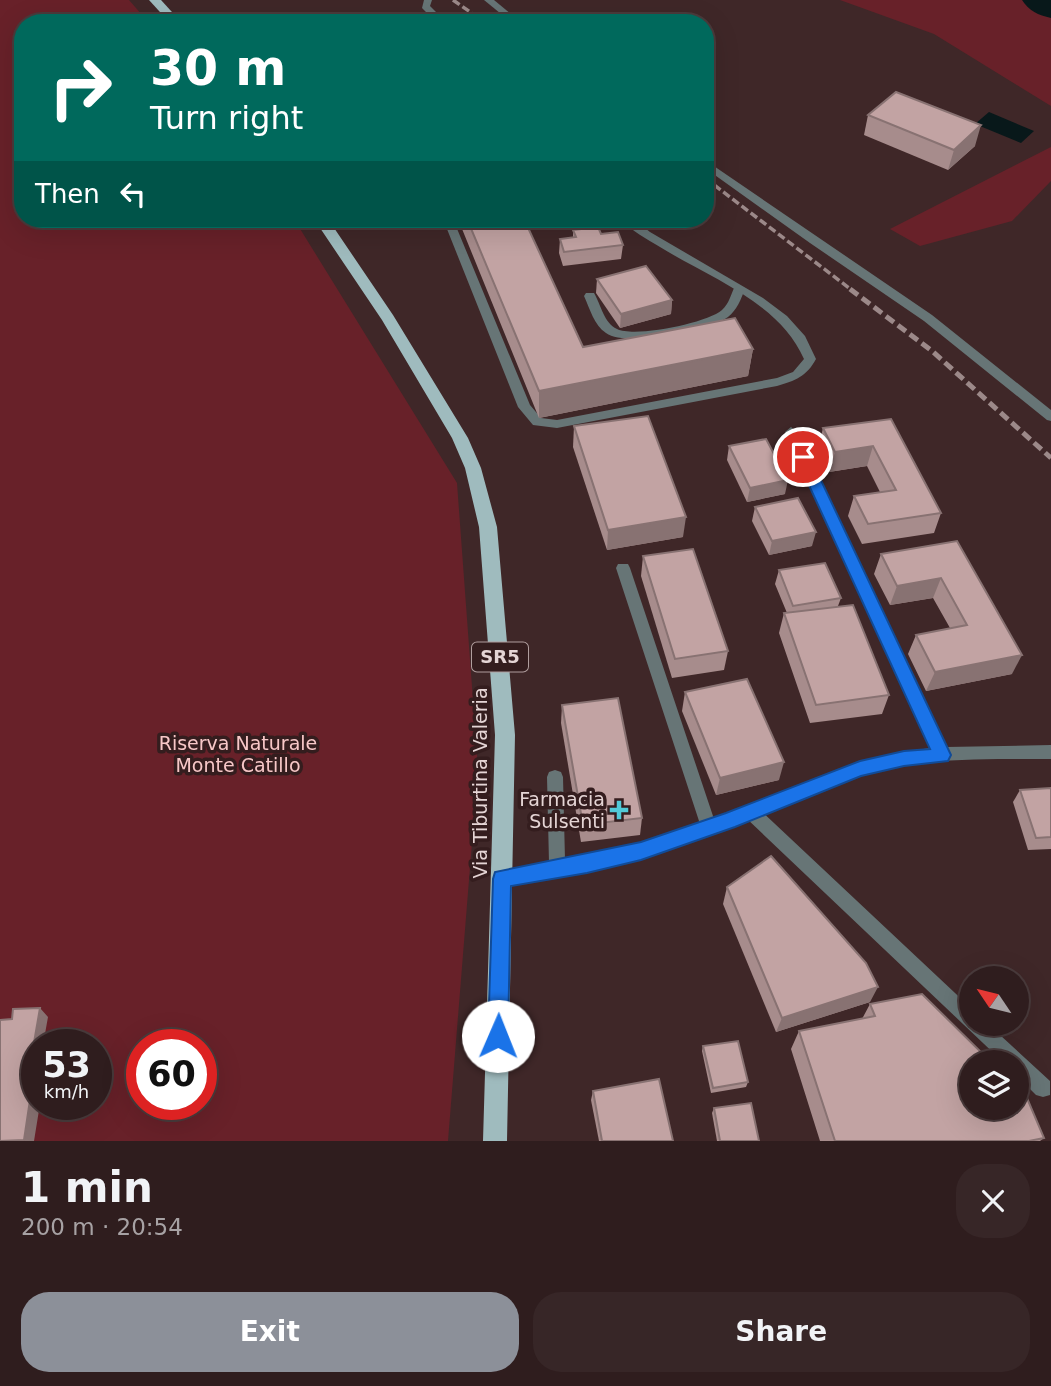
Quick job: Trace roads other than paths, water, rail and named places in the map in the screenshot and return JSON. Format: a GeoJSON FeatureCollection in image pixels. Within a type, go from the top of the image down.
{"type":"FeatureCollection","features":[{"type":"Feature","properties":{"kind":"main road"},"geometry":{"type":"LineString","coordinates":[[155,0],[168,14]]}},
{"type":"Feature","properties":{"kind":"main road","name":"Via Tiburtina Valeria"},"geometry":{"type":"LineString","coordinates":[[327,228],[388,318],[466,452],[479,487],[493,562],[505,736],[495,1141]]}},
{"type":"Feature","properties":{"kind":"street"},"geometry":{"type":"LineString","coordinates":[[428,0],[425,6],[432,14]]}},
{"type":"Feature","properties":{"kind":"street"},"geometry":{"type":"LineString","coordinates":[[488,0],[506,14]]}},
{"type":"Feature","properties":{"kind":"street"},"geometry":{"type":"LineString","coordinates":[[714,169],[928,318],[1051,417]]}},
{"type":"Feature","properties":{"kind":"street"},"geometry":{"type":"LineString","coordinates":[[451,228],[523,407],[531,418],[544,424],[557,424],[777,382],[801,372],[810,359],[797,332],[774,310],[666,248],[638,228]]}},
{"type":"Feature","properties":{"kind":"street"},"geometry":{"type":"LineString","coordinates":[[590,296],[605,327],[616,334],[631,336],[722,316],[734,303],[739,289]]}},
{"type":"Feature","properties":{"kind":"street"},"geometry":{"type":"LineString","coordinates":[[791,432],[942,755]]}},
{"type":"Feature","properties":{"kind":"street"},"geometry":{"type":"LineString","coordinates":[[623,568],[709,828]]}},
{"type":"Feature","properties":{"kind":"street"},"geometry":{"type":"LineString","coordinates":[[502,879],[622,856],[709,828],[860,769],[904,759],[942,755],[1051,752]]}},
{"type":"Feature","properties":{"kind":"street"},"geometry":{"type":"LineString","coordinates":[[555,777],[557,870]]}},
{"type":"Feature","properties":{"kind":"street"},"geometry":{"type":"LineString","coordinates":[[751,812],[959,1009]]}},
{"type":"Feature","properties":{"kind":"street"},"geometry":{"type":"LineString","coordinates":[[988,1036],[1002,1050]]}},
{"type":"Feature","properties":{"kind":"street"},"geometry":{"type":"LineString","coordinates":[[1029,1075],[1043,1088]]}},
{"type":"Feature","properties":{"kind":"waterway"},"geometry":{"type":"LineString","coordinates":[[1040,0],[1051,7]]}},
{"type":"Feature","properties":{"kind":"railway"},"geometry":{"type":"LineString","coordinates":[[453,0],[473,14]]}},
{"type":"Feature","properties":{"kind":"railway"},"geometry":{"type":"LineString","coordinates":[[714,185],[853,291]]}},
{"type":"Feature","properties":{"kind":"railway"},"geometry":{"type":"LineString","coordinates":[[850,289],[932,351],[1051,458]]}},
{"type":"Feature","properties":{"kind":"place","name":"Farmacia Sulsenti"},"geometry":{"type":"Point","coordinates":[619,810]}},
{"type":"Feature","properties":{"kind":"park label","name":"Riserva Naturale Monte Catillo"},"geometry":{"type":"Point","coordinates":[238,754]}}]}
